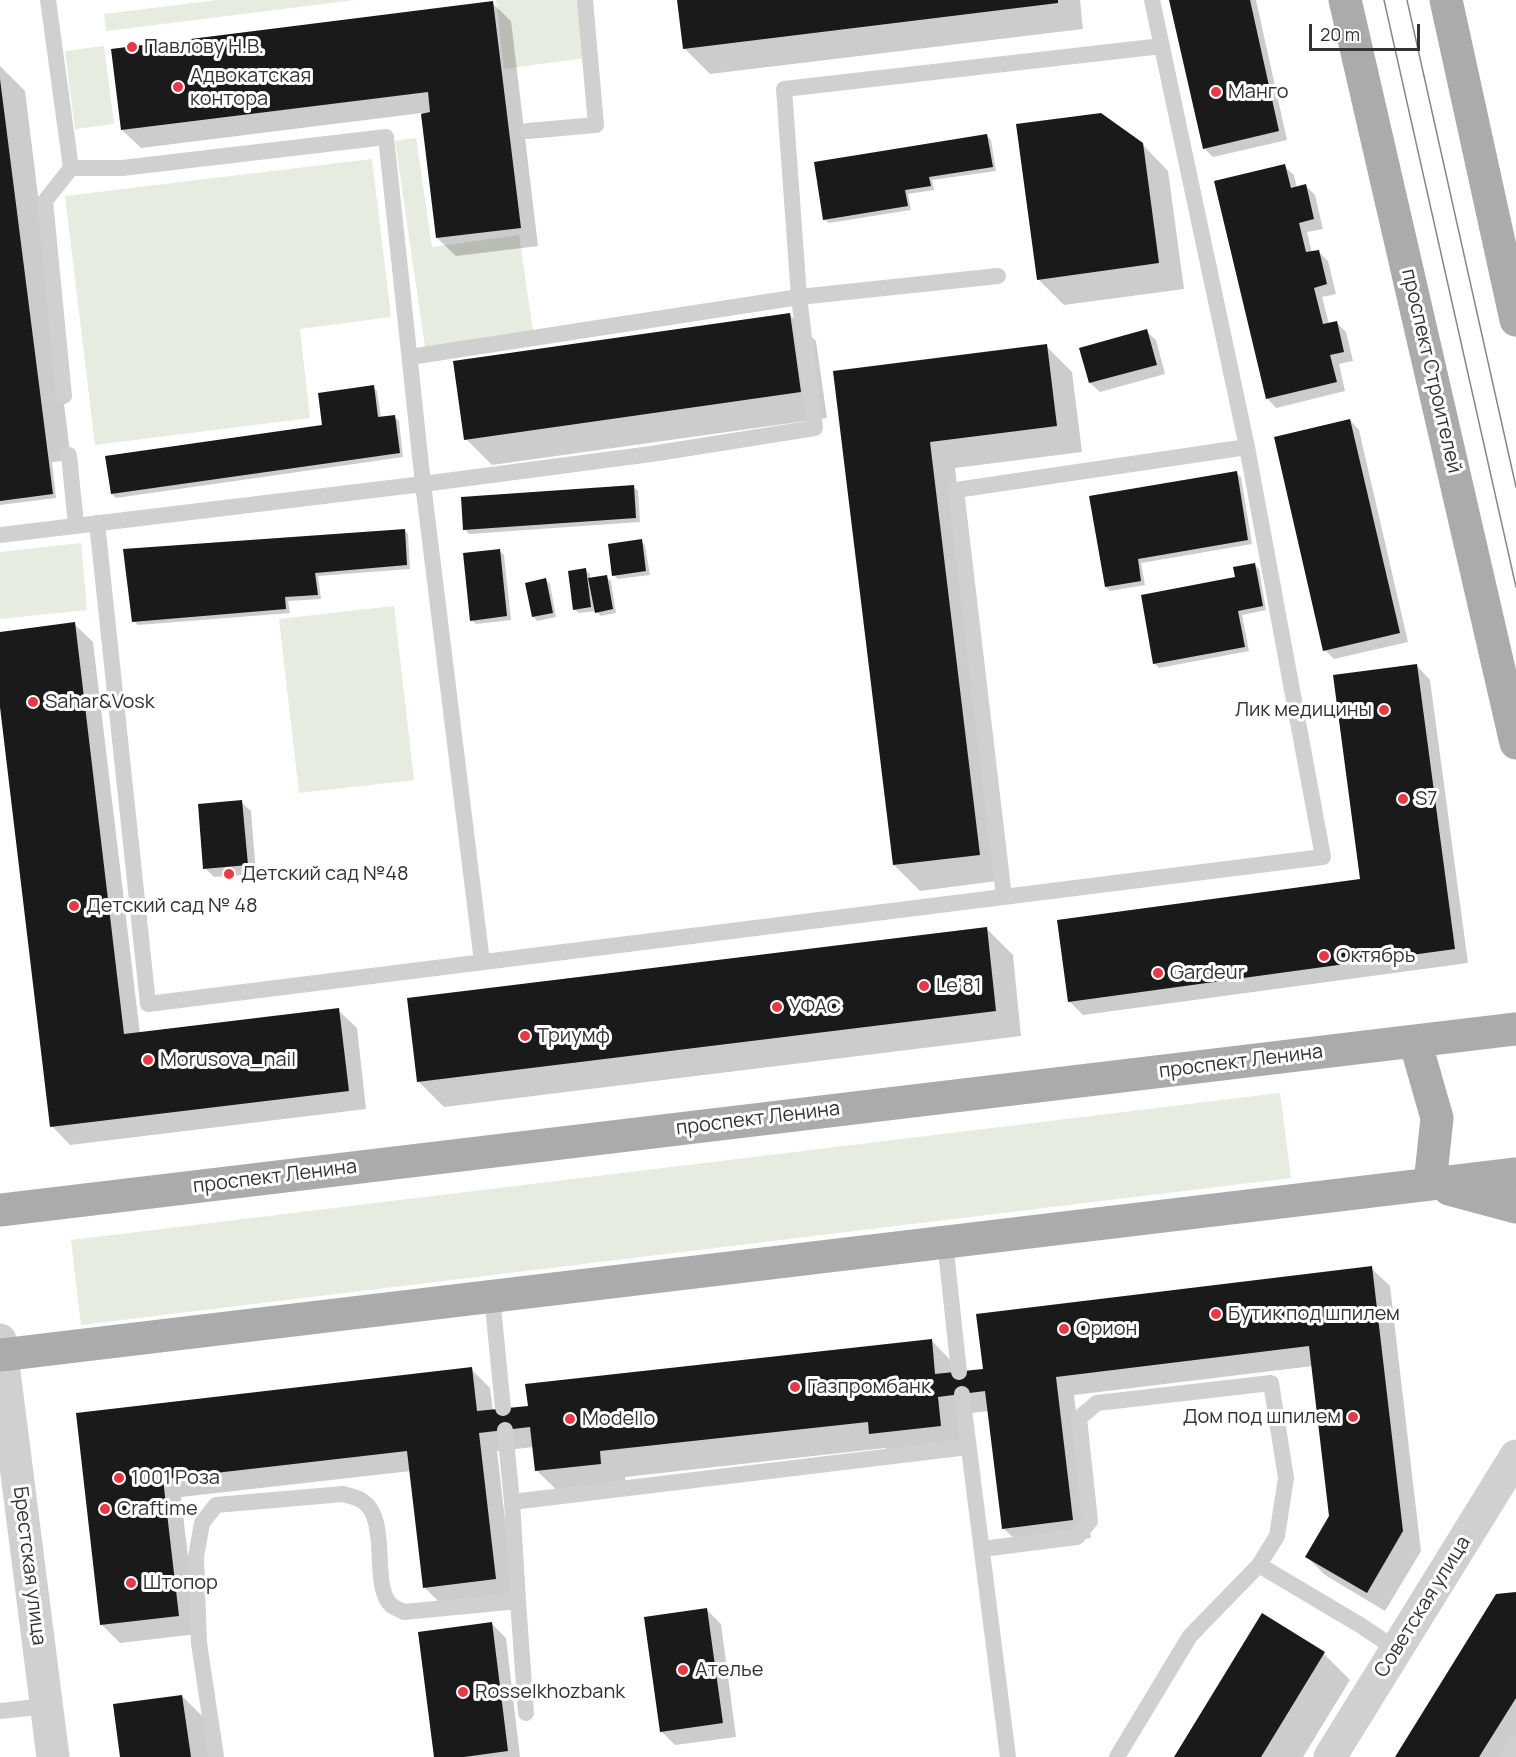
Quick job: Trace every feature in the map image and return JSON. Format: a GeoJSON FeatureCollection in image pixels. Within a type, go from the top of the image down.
{"type":"FeatureCollection","features":[{"type":"Feature","properties":{"kind":"main road","name":"проспект Строителей"},"geometry":{"type":"LineString","coordinates":[[1345,0],[1516,743]]}},
{"type":"Feature","properties":{"kind":"main road"},"geometry":{"type":"LineString","coordinates":[[1446,0],[1516,320]]}},
{"type":"Feature","properties":{"kind":"main road","name":"проспект Ленина"},"geometry":{"type":"LineString","coordinates":[[0,1210],[1516,1029]]}},
{"type":"Feature","properties":{"kind":"main road"},"geometry":{"type":"LineString","coordinates":[[1415,1041],[1437,1118],[1430,1184]]}},
{"type":"Feature","properties":{"kind":"main road"},"geometry":{"type":"LineString","coordinates":[[1,1350],[492,1296],[1516,1174]]}},
{"type":"Feature","properties":{"kind":"main road"},"geometry":{"type":"LineString","coordinates":[[1430,1184],[1516,1207]]}},
{"type":"Feature","properties":{"kind":"street","name":"Брестская улица"},"geometry":{"type":"LineString","coordinates":[[1,1350],[53,1757]]}},
{"type":"Feature","properties":{"kind":"street","name":"Советская улица"},"geometry":{"type":"LineString","coordinates":[[1330,1757],[1516,1456]]}},
{"type":"Feature","properties":{"kind":"lane"},"geometry":{"type":"LineString","coordinates":[[48,0],[71,168],[45,201],[64,396]]}},
{"type":"Feature","properties":{"kind":"lane"},"geometry":{"type":"LineString","coordinates":[[528,131],[596,125],[585,0]]}},
{"type":"Feature","properties":{"kind":"lane"},"geometry":{"type":"LineString","coordinates":[[97,523],[148,1004],[1323,857],[1247,447],[1152,0]]}},
{"type":"Feature","properties":{"kind":"lane"},"geometry":{"type":"LineString","coordinates":[[0,535],[423,484],[651,454],[815,428],[799,297],[784,89],[1162,46]]}},
{"type":"Feature","properties":{"kind":"lane"},"geometry":{"type":"LineString","coordinates":[[71,168],[122,168],[386,137],[423,484],[482,962]]}},
{"type":"Feature","properties":{"kind":"lane"},"geometry":{"type":"LineString","coordinates":[[410,357],[799,297],[998,276]]}},
{"type":"Feature","properties":{"kind":"lane"},"geometry":{"type":"LineString","coordinates":[[1005,897],[956,490],[1247,447]]}},
{"type":"Feature","properties":{"kind":"lane"},"geometry":{"type":"LineString","coordinates":[[69,455],[76,525]]}},
{"type":"Feature","properties":{"kind":"lane"},"geometry":{"type":"LineString","coordinates":[[945,1242],[959,1372]]}},
{"type":"Feature","properties":{"kind":"lane"},"geometry":{"type":"LineString","coordinates":[[492,1296],[502,1408]]}},
{"type":"Feature","properties":{"kind":"lane"},"geometry":{"type":"LineString","coordinates":[[982,1549],[1077,1538],[1090,1521],[1079,1418],[1097,1403],[1271,1383],[1286,1478],[1277,1536],[1259,1565],[1190,1636],[1117,1757]]}},
{"type":"Feature","properties":{"kind":"lane"},"geometry":{"type":"LineString","coordinates":[[962,1394],[1008,1757]]}},
{"type":"Feature","properties":{"kind":"lane"},"geometry":{"type":"LineString","coordinates":[[505,1430],[526,1713]]}},
{"type":"Feature","properties":{"kind":"lane"},"geometry":{"type":"LineString","coordinates":[[512,1502],[968,1447]]}},
{"type":"Feature","properties":{"kind":"lane"},"geometry":{"type":"LineString","coordinates":[[216,1757],[199,1643],[196,1557],[202,1523],[216,1505],[343,1494],[361,1499],[371,1509],[376,1525],[384,1594],[391,1605],[404,1612],[518,1602]]}},
{"type":"Feature","properties":{"kind":"lane"},"geometry":{"type":"LineString","coordinates":[[1259,1565],[1396,1649]]}},
{"type":"Feature","properties":{"kind":"lane"},"geometry":{"type":"LineString","coordinates":[[0,1711],[47,1706]]}},
{"type":"Feature","properties":{"kind":"lane"},"geometry":{"type":"LineString","coordinates":[[1507,1757],[1516,1743]]}},
{"type":"Feature","properties":{"kind":"shaded area"},"geometry":{"type":"Polygon","coordinates":[[[217,0],[355,0],[106,31],[104,14],[217,0]]]}},
{"type":"Feature","properties":{"kind":"shaded area"},"geometry":{"type":"Polygon","coordinates":[[[496,0],[578,0],[585,58],[504,69],[496,0]]]}},
{"type":"Feature","properties":{"kind":"shaded area"},"geometry":{"type":"Polygon","coordinates":[[[104,46],[114,124],[75,129],[65,51],[104,46]]]}},
{"type":"Feature","properties":{"kind":"shaded area"},"geometry":{"type":"Polygon","coordinates":[[[416,138],[432,247],[519,235],[533,331],[425,347],[395,141],[416,138]]]}},
{"type":"Feature","properties":{"kind":"shaded area"},"geometry":{"type":"Polygon","coordinates":[[[372,159],[391,317],[300,329],[310,418],[95,445],[65,196],[372,159]]]}},
{"type":"Feature","properties":{"kind":"shaded area"},"geometry":{"type":"Polygon","coordinates":[[[81,543],[87,610],[0,619],[0,552],[81,543]]]}},
{"type":"Feature","properties":{"kind":"shaded area"},"geometry":{"type":"Polygon","coordinates":[[[394,606],[414,780],[299,793],[279,619],[394,606]]]}},
{"type":"Feature","properties":{"kind":"shaded area"},"geometry":{"type":"Polygon","coordinates":[[[1280,1093],[1291,1178],[81,1325],[71,1240],[1280,1093]]]}},
{"type":"Feature","properties":{"kind":"building"},"geometry":{"type":"Polygon","coordinates":[[[677,0],[1058,0],[1058,3],[683,49],[677,0]]]}},
{"type":"Feature","properties":{"kind":"building"},"geometry":{"type":"Polygon","coordinates":[[[1169,0],[1250,0],[1279,131],[1203,149],[1169,0]]]}},
{"type":"Feature","properties":{"kind":"building"},"geometry":{"type":"Polygon","coordinates":[[[493,1],[521,228],[436,238],[421,114],[430,112],[428,92],[121,130],[111,49],[493,1]]]}},
{"type":"Feature","properties":{"kind":"building"},"geometry":{"type":"Polygon","coordinates":[[[0,79],[53,494],[0,501],[0,79]]]}},
{"type":"Feature","properties":{"kind":"building"},"geometry":{"type":"Polygon","coordinates":[[[1101,113],[1143,143],[1159,263],[1037,280],[1016,124],[1101,113]]]}},
{"type":"Feature","properties":{"kind":"building"},"geometry":{"type":"Polygon","coordinates":[[[987,134],[993,167],[929,177],[931,186],[905,190],[908,206],[823,220],[814,162],[987,134]]]}},
{"type":"Feature","properties":{"kind":"building"},"geometry":{"type":"Polygon","coordinates":[[[1285,164],[1291,188],[1306,184],[1314,219],[1299,223],[1306,252],[1319,250],[1327,284],[1314,288],[1323,324],[1337,321],[1344,352],[1330,355],[1337,382],[1266,399],[1214,181],[1285,164]]]}},
{"type":"Feature","properties":{"kind":"building"},"geometry":{"type":"Polygon","coordinates":[[[790,313],[801,392],[464,440],[453,361],[790,313]]]}},
{"type":"Feature","properties":{"kind":"building"},"geometry":{"type":"Polygon","coordinates":[[[1147,329],[1157,365],[1089,383],[1079,348],[1147,329]]]}},
{"type":"Feature","properties":{"kind":"building"},"geometry":{"type":"Polygon","coordinates":[[[1047,344],[1057,426],[930,442],[980,855],[893,865],[833,371],[1047,344]]]}},
{"type":"Feature","properties":{"kind":"building"},"geometry":{"type":"Polygon","coordinates":[[[374,385],[378,417],[395,415],[400,453],[111,494],[105,456],[322,425],[318,393],[374,385]]]}},
{"type":"Feature","properties":{"kind":"building"},"geometry":{"type":"Polygon","coordinates":[[[1350,419],[1400,633],[1323,651],[1274,437],[1350,419]]]}},
{"type":"Feature","properties":{"kind":"building"},"geometry":{"type":"Polygon","coordinates":[[[1237,471],[1248,540],[1138,559],[1141,581],[1105,587],[1089,496],[1237,471]]]}},
{"type":"Feature","properties":{"kind":"building"},"geometry":{"type":"Polygon","coordinates":[[[634,485],[636,518],[463,530],[461,497],[634,485]]]}},
{"type":"Feature","properties":{"kind":"building"},"geometry":{"type":"Polygon","coordinates":[[[405,529],[407,565],[315,573],[318,595],[285,597],[286,609],[132,622],[123,549],[405,529]]]}},
{"type":"Feature","properties":{"kind":"building"},"geometry":{"type":"Polygon","coordinates":[[[642,539],[646,571],[612,576],[608,544],[642,539]]]}},
{"type":"Feature","properties":{"kind":"building"},"geometry":{"type":"Polygon","coordinates":[[[500,549],[507,616],[470,621],[463,553],[500,549]]]}},
{"type":"Feature","properties":{"kind":"building"},"geometry":{"type":"Polygon","coordinates":[[[1255,563],[1263,606],[1238,611],[1245,647],[1153,664],[1141,595],[1235,577],[1233,567],[1255,563]]]}},
{"type":"Feature","properties":{"kind":"building"},"geometry":{"type":"Polygon","coordinates":[[[586,568],[591,607],[573,610],[568,571],[586,568]]]}},
{"type":"Feature","properties":{"kind":"building"},"geometry":{"type":"Polygon","coordinates":[[[607,575],[613,609],[595,613],[588,578],[607,575]]]}},
{"type":"Feature","properties":{"kind":"building"},"geometry":{"type":"Polygon","coordinates":[[[546,578],[553,613],[532,617],[525,583],[546,578]]]}},
{"type":"Feature","properties":{"kind":"building"},"geometry":{"type":"Polygon","coordinates":[[[75,622],[124,1034],[339,1008],[349,1091],[50,1127],[0,707],[0,632],[75,622]]]}},
{"type":"Feature","properties":{"kind":"building"},"geometry":{"type":"Polygon","coordinates":[[[1417,664],[1455,949],[1068,1002],[1057,920],[1360,879],[1333,675],[1417,664]]]}},
{"type":"Feature","properties":{"kind":"building"},"geometry":{"type":"Polygon","coordinates":[[[242,800],[248,865],[203,869],[198,804],[242,800]]]}},
{"type":"Feature","properties":{"kind":"building"},"geometry":{"type":"Polygon","coordinates":[[[987,927],[996,1011],[417,1082],[407,998],[987,927]]]}},
{"type":"Feature","properties":{"kind":"building"},"geometry":{"type":"Polygon","coordinates":[[[1372,1266],[1403,1531],[1367,1593],[1305,1557],[1329,1516],[1309,1346],[1056,1377],[1073,1520],[1002,1529],[985,1391],[938,1397],[941,1426],[869,1434],[868,1422],[600,1451],[601,1464],[535,1471],[530,1427],[479,1433],[496,1579],[423,1588],[407,1451],[163,1479],[179,1616],[100,1625],[76,1413],[472,1367],[477,1411],[528,1406],[525,1384],[932,1339],[935,1374],[983,1369],[976,1314],[1372,1266]]]}},
{"type":"Feature","properties":{"kind":"building"},"geometry":{"type":"Polygon","coordinates":[[[1516,1592],[1516,1698],[1479,1757],[1395,1757],[1496,1594],[1516,1592]]]}},
{"type":"Feature","properties":{"kind":"building"},"geometry":{"type":"Polygon","coordinates":[[[707,1608],[723,1723],[660,1732],[644,1617],[707,1608]]]}},
{"type":"Feature","properties":{"kind":"building"},"geometry":{"type":"Polygon","coordinates":[[[1262,1613],[1325,1652],[1261,1757],[1174,1757],[1262,1613]]]}},
{"type":"Feature","properties":{"kind":"building"},"geometry":{"type":"Polygon","coordinates":[[[492,1622],[508,1751],[464,1757],[434,1757],[418,1632],[492,1622]]]}},
{"type":"Feature","properties":{"kind":"building"},"geometry":{"type":"Polygon","coordinates":[[[182,1695],[191,1757],[120,1757],[113,1704],[182,1695]]]}},
{"type":"Feature","properties":{"kind":"tram line"},"geometry":{"type":"LineString","coordinates":[[1384,0],[1516,587]]}},
{"type":"Feature","properties":{"kind":"tram line"},"geometry":{"type":"LineString","coordinates":[[1407,0],[1516,487]]}},
{"type":"Feature","properties":{"kind":"place","name":"Павлову Н.В."},"geometry":{"type":"Point","coordinates":[132,47]}},
{"type":"Feature","properties":{"kind":"place","name":"Адвокатская контора"},"geometry":{"type":"Point","coordinates":[178,87]}},
{"type":"Feature","properties":{"kind":"place","name":"Манго"},"geometry":{"type":"Point","coordinates":[1216,92]}},
{"type":"Feature","properties":{"kind":"place","name":"Sahar&Vosk"},"geometry":{"type":"Point","coordinates":[33,702]}},
{"type":"Feature","properties":{"kind":"place","name":"Лик медицины"},"geometry":{"type":"Point","coordinates":[1384,710]}},
{"type":"Feature","properties":{"kind":"place","name":"S7"},"geometry":{"type":"Point","coordinates":[1403,799]}},
{"type":"Feature","properties":{"kind":"place","name":"Детский сад №48"},"geometry":{"type":"Point","coordinates":[229,874]}},
{"type":"Feature","properties":{"kind":"place","name":"Детский сад № 48"},"geometry":{"type":"Point","coordinates":[74,906]}},
{"type":"Feature","properties":{"kind":"place","name":"Октябрь"},"geometry":{"type":"Point","coordinates":[1324,956]}},
{"type":"Feature","properties":{"kind":"place","name":"Gardeur"},"geometry":{"type":"Point","coordinates":[1158,973]}},
{"type":"Feature","properties":{"kind":"place","name":"Le'81"},"geometry":{"type":"Point","coordinates":[924,986]}},
{"type":"Feature","properties":{"kind":"place","name":"УФАС"},"geometry":{"type":"Point","coordinates":[777,1007]}},
{"type":"Feature","properties":{"kind":"place","name":"Триумф"},"geometry":{"type":"Point","coordinates":[525,1036]}},
{"type":"Feature","properties":{"kind":"place","name":"Morusova_nail"},"geometry":{"type":"Point","coordinates":[148,1060]}},
{"type":"Feature","properties":{"kind":"place","name":"Бутик под шпилем"},"geometry":{"type":"Point","coordinates":[1216,1314]}},
{"type":"Feature","properties":{"kind":"place","name":"Орион"},"geometry":{"type":"Point","coordinates":[1064,1329]}},
{"type":"Feature","properties":{"kind":"place","name":"Газпромбанк"},"geometry":{"type":"Point","coordinates":[795,1387]}},
{"type":"Feature","properties":{"kind":"place","name":"Дом под шпилем"},"geometry":{"type":"Point","coordinates":[1353,1417]}},
{"type":"Feature","properties":{"kind":"place","name":"Modello"},"geometry":{"type":"Point","coordinates":[570,1419]}},
{"type":"Feature","properties":{"kind":"place","name":"1001 Роза"},"geometry":{"type":"Point","coordinates":[119,1478]}},
{"type":"Feature","properties":{"kind":"place","name":"Craftime"},"geometry":{"type":"Point","coordinates":[105,1509]}},
{"type":"Feature","properties":{"kind":"place","name":"Штопор"},"geometry":{"type":"Point","coordinates":[131,1583]}},
{"type":"Feature","properties":{"kind":"place","name":"Ателье"},"geometry":{"type":"Point","coordinates":[683,1670]}},
{"type":"Feature","properties":{"kind":"place","name":"Rosselkhozbank"},"geometry":{"type":"Point","coordinates":[463,1692]}}]}
